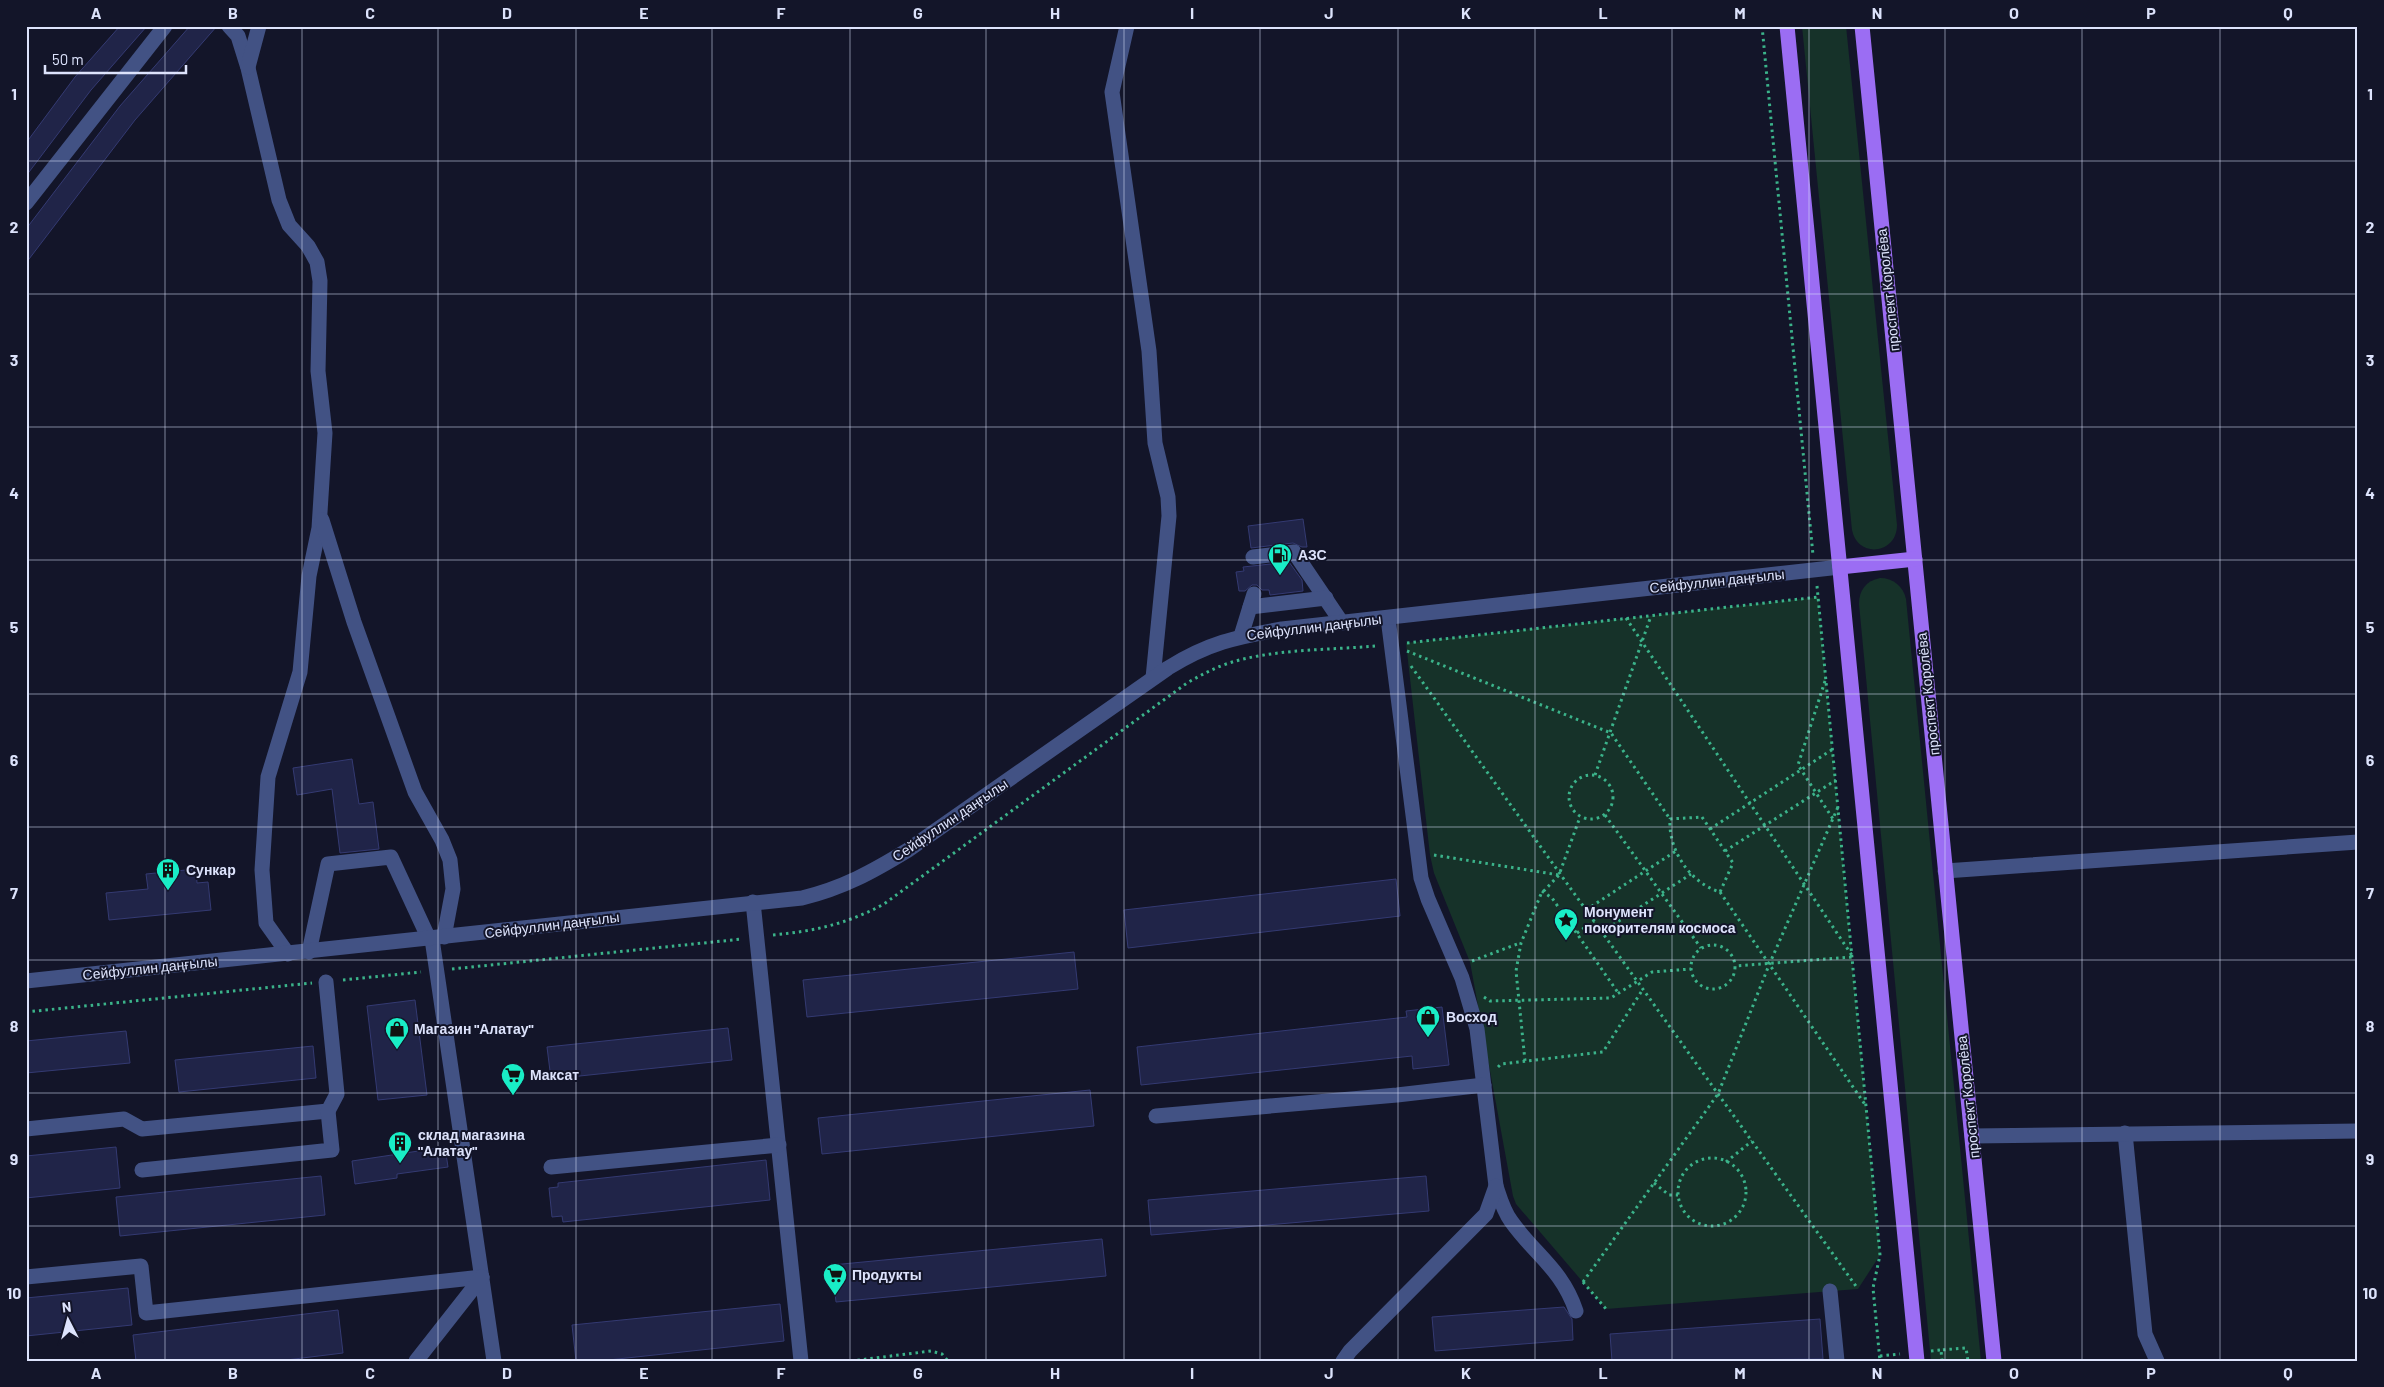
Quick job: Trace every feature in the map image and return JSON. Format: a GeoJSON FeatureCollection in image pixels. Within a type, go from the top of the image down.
{"type":"FeatureCollection","features":[{"type":"Feature","properties":{"kind":"main road"},"geometry":{"type":"LineString","coordinates":[[1786,26],[1917,1361]]}},
{"type":"Feature","properties":{"kind":"main road","name":"проспект Королёва"},"geometry":{"type":"LineString","coordinates":[[1862,26],[1994,1361]]}},
{"type":"Feature","properties":{"kind":"main road"},"geometry":{"type":"LineString","coordinates":[[1840,567],[1915,559]]}},
{"type":"Feature","properties":{"kind":"street"},"geometry":{"type":"LineString","coordinates":[[26,203],[165,26]]}},
{"type":"Feature","properties":{"kind":"street"},"geometry":{"type":"LineString","coordinates":[[229,26],[238,36],[248,68],[279,200],[289,224],[308,246],[317,262],[320,304],[318,372],[325,433],[320,514],[309,576],[300,672],[268,778],[262,870],[266,923],[288,954]]}},
{"type":"Feature","properties":{"kind":"street"},"geometry":{"type":"LineString","coordinates":[[248,68],[259,26]]}},
{"type":"Feature","properties":{"kind":"street"},"geometry":{"type":"LineString","coordinates":[[1127,26],[1112,92],[1149,351],[1155,443],[1168,497],[1169,516],[1153,678]]}},
{"type":"Feature","properties":{"kind":"street"},"geometry":{"type":"LineString","coordinates":[[320,514],[354,622],[415,792],[442,840],[450,860],[453,889],[435,938],[437,971],[494,1361]]}},
{"type":"Feature","properties":{"kind":"street"},"geometry":{"type":"LineString","coordinates":[[1253,557],[1294,552],[1342,623]]}},
{"type":"Feature","properties":{"kind":"street","name":"Сейфуллин даңғылы"},"geometry":{"type":"LineString","coordinates":[[26,981],[309,952],[810,896],[834,890],[867,875],[908,850],[1153,678],[1194,652],[1217,642],[1241,636],[1342,623],[1840,567]]}},
{"type":"Feature","properties":{"kind":"street"},"geometry":{"type":"LineString","coordinates":[[1241,636],[1252,601],[1326,598]]}},
{"type":"Feature","properties":{"kind":"street"},"geometry":{"type":"LineString","coordinates":[[1388,618],[1398,644],[1421,878],[1471,1005],[1484,1085],[1496,1186],[1502,1206],[1511,1221],[1559,1276],[1569,1290],[1576,1311]]}},
{"type":"Feature","properties":{"kind":"street"},"geometry":{"type":"LineString","coordinates":[[1945,871],[2358,842]]}},
{"type":"Feature","properties":{"kind":"street"},"geometry":{"type":"LineString","coordinates":[[309,952],[328,864],[391,857],[435,938]]}},
{"type":"Feature","properties":{"kind":"street"},"geometry":{"type":"LineString","coordinates":[[754,902],[801,1361]]}},
{"type":"Feature","properties":{"kind":"street"},"geometry":{"type":"LineString","coordinates":[[142,1170],[332,1150],[328,1110],[337,1094],[326,982]]}},
{"type":"Feature","properties":{"kind":"street"},"geometry":{"type":"LineString","coordinates":[[1156,1116],[1397,1095],[1484,1085]]}},
{"type":"Feature","properties":{"kind":"street"},"geometry":{"type":"LineString","coordinates":[[26,1129],[124,1119],[142,1129],[328,1110]]}},
{"type":"Feature","properties":{"kind":"street"},"geometry":{"type":"LineString","coordinates":[[1972,1136],[2358,1131]]}},
{"type":"Feature","properties":{"kind":"street"},"geometry":{"type":"LineString","coordinates":[[2125,1133],[2145,1334],[2157,1361]]}},
{"type":"Feature","properties":{"kind":"street"},"geometry":{"type":"LineString","coordinates":[[550,1167],[779,1145]]}},
{"type":"Feature","properties":{"kind":"street"},"geometry":{"type":"LineString","coordinates":[[1343,1361],[1350,1351],[1486,1214],[1496,1186]]}},
{"type":"Feature","properties":{"kind":"street"},"geometry":{"type":"LineString","coordinates":[[26,1278],[142,1266],[146,1313],[482,1277]]}},
{"type":"Feature","properties":{"kind":"street"},"geometry":{"type":"LineString","coordinates":[[416,1361],[482,1277]]}},
{"type":"Feature","properties":{"kind":"street"},"geometry":{"type":"LineString","coordinates":[[1830,1291],[1837,1361]]}},
{"type":"Feature","properties":{"kind":"path"},"geometry":{"type":"LineString","coordinates":[[1762,26],[1803,462],[1836,779],[1880,1255],[1873,1288],[1880,1361]]}},
{"type":"Feature","properties":{"kind":"path"},"geometry":{"type":"LineString","coordinates":[[26,1012],[757,937],[802,932],[844,923],[884,904],[1187,683],[1230,662],[1269,655],[1398,644],[1818,597]]}},
{"type":"Feature","properties":{"kind":"path"},"geometry":{"type":"LineString","coordinates":[[1595,776],[1651,616]]}},
{"type":"Feature","properties":{"kind":"path"},"geometry":{"type":"LineString","coordinates":[[1626,618],[1853,957]]}},
{"type":"Feature","properties":{"kind":"path"},"geometry":{"type":"LineString","coordinates":[[1398,644],[1407,651],[1611,733],[1670,819],[1671,837],[1676,851],[1691,874],[1703,884],[1720,892],[1867,1108]]}},
{"type":"Feature","properties":{"kind":"path"},"geometry":{"type":"LineString","coordinates":[[1407,651],[1408,656]]}},
{"type":"Feature","properties":{"kind":"path"},"geometry":{"type":"LineString","coordinates":[[1409,671],[1408,661],[1559,875],[1637,980],[1858,1289]]}},
{"type":"Feature","properties":{"kind":"path"},"geometry":{"type":"LineString","coordinates":[[1826,678],[1798,764],[1833,819]]}},
{"type":"Feature","properties":{"kind":"path"},"geometry":{"type":"LineString","coordinates":[[1710,829],[1833,749]]}},
{"type":"Feature","properties":{"kind":"path"},"geometry":{"type":"LineString","coordinates":[[1595,776],[1606,781],[1613,792],[1612,804],[1605,815],[1592,820],[1580,817],[1569,803],[1570,790],[1574,782],[1581,777],[1595,776]]}},
{"type":"Feature","properties":{"kind":"path"},"geometry":{"type":"LineString","coordinates":[[1725,851],[1836,779]]}},
{"type":"Feature","properties":{"kind":"path"},"geometry":{"type":"LineString","coordinates":[[1583,1282],[1718,1094],[1769,965],[1838,807]]}},
{"type":"Feature","properties":{"kind":"path"},"geometry":{"type":"LineString","coordinates":[[1605,815],[1701,948]]}},
{"type":"Feature","properties":{"kind":"path"},"geometry":{"type":"LineString","coordinates":[[1524,1061],[1516,971],[1521,943],[1542,891],[1559,875],[1580,817]]}},
{"type":"Feature","properties":{"kind":"path"},"geometry":{"type":"LineString","coordinates":[[1670,819],[1702,817],[1733,863],[1720,892]]}},
{"type":"Feature","properties":{"kind":"path"},"geometry":{"type":"LineString","coordinates":[[1586,910],[1676,851]]}},
{"type":"Feature","properties":{"kind":"path"},"geometry":{"type":"LineString","coordinates":[[1432,864],[1430,854],[1559,875]]}},
{"type":"Feature","properties":{"kind":"path"},"geometry":{"type":"LineString","coordinates":[[1602,932],[1691,874]]}},
{"type":"Feature","properties":{"kind":"path"},"geometry":{"type":"LineString","coordinates":[[1542,891],[1552,898],[1619,994]]}},
{"type":"Feature","properties":{"kind":"path"},"geometry":{"type":"LineString","coordinates":[[1577,933],[1594,921]]}},
{"type":"Feature","properties":{"kind":"path"},"geometry":{"type":"LineString","coordinates":[[1467,953],[1470,962],[1521,943]]}},
{"type":"Feature","properties":{"kind":"path"},"geometry":{"type":"LineString","coordinates":[[1714,944],[1726,948],[1734,958],[1736,966],[1732,979],[1718,989],[1701,985],[1695,979],[1691,969],[1693,958],[1701,948],[1714,944]]}},
{"type":"Feature","properties":{"kind":"path"},"geometry":{"type":"LineString","coordinates":[[1736,966],[1769,965],[1853,957]]}},
{"type":"Feature","properties":{"kind":"path"},"geometry":{"type":"LineString","coordinates":[[1481,988],[1484,997],[1490,1001],[1611,998],[1652,972],[1691,969]]}},
{"type":"Feature","properties":{"kind":"path"},"geometry":{"type":"LineString","coordinates":[[1497,1070],[1501,1064],[1603,1052],[1643,989]]}},
{"type":"Feature","properties":{"kind":"path"},"geometry":{"type":"LineString","coordinates":[[1726,1162],[1752,1141]]}},
{"type":"Feature","properties":{"kind":"path"},"geometry":{"type":"LineString","coordinates":[[1707,1159],[1726,1162],[1741,1175],[1745,1187],[1742,1207],[1729,1221],[1710,1226],[1698,1223],[1683,1210],[1678,1195],[1681,1178],[1689,1168],[1707,1159]]}},
{"type":"Feature","properties":{"kind":"path"},"geometry":{"type":"LineString","coordinates":[[1654,1183],[1669,1195],[1678,1195]]}},
{"type":"Feature","properties":{"kind":"path"},"geometry":{"type":"LineString","coordinates":[[1577,1275],[1606,1309]]}},
{"type":"Feature","properties":{"kind":"path"},"geometry":{"type":"LineString","coordinates":[[1942,1361],[1941,1350],[1966,1348],[1968,1361]]}},
{"type":"Feature","properties":{"kind":"path"},"geometry":{"type":"LineString","coordinates":[[851,1361],[931,1351],[942,1354],[948,1361]]}},
{"type":"Feature","properties":{"kind":"green space"},"geometry":{"type":"Polygon","coordinates":[[[1802,26],[1846,26],[1897,525],[1891,542],[1877,549],[1869,549],[1862,546],[1852,530],[1802,26]]]}},
{"type":"Feature","properties":{"kind":"green space"},"geometry":{"type":"Polygon","coordinates":[[[1880,578],[1889,579],[1897,584],[1905,594],[1906,599],[1981,1361],[1931,1361],[1859,604],[1860,594],[1864,587],[1871,581],[1880,578]]]}},
{"type":"Feature","properties":{"kind":"green space"},"geometry":{"type":"Polygon","coordinates":[[[1818,597],[1880,1255],[1858,1289],[1606,1309],[1516,1204],[1513,1196],[1470,962],[1434,873],[1430,855],[1406,643],[1818,597]]]}},
{"type":"Feature","properties":{"kind":"building"},"geometry":{"type":"Polygon","coordinates":[[[120,26],[147,26],[91,90],[26,176],[26,143],[75,77],[120,26]]]}},
{"type":"Feature","properties":{"kind":"building"},"geometry":{"type":"Polygon","coordinates":[[[190,26],[217,26],[135,120],[26,263],[26,229],[120,106],[190,26]]]}},
{"type":"Feature","properties":{"kind":"building"},"geometry":{"type":"Polygon","coordinates":[[[1303,519],[1307,547],[1293,543],[1251,548],[1248,526],[1303,519]]]}},
{"type":"Feature","properties":{"kind":"building"},"geometry":{"type":"Polygon","coordinates":[[[1289,562],[1302,580],[1303,591],[1270,595],[1269,590],[1262,590],[1257,585],[1252,585],[1245,591],[1239,591],[1236,572],[1244,571],[1243,567],[1289,562]]]}},
{"type":"Feature","properties":{"kind":"building"},"geometry":{"type":"Polygon","coordinates":[[[352,759],[359,804],[373,802],[379,849],[340,853],[332,789],[297,795],[293,768],[352,759]]]}},
{"type":"Feature","properties":{"kind":"building","name":"Сункар"},"geometry":{"type":"Polygon","coordinates":[[[196,869],[197,883],[208,882],[211,910],[109,920],[106,893],[148,889],[146,874],[196,869]]]}},
{"type":"Feature","properties":{"kind":"building"},"geometry":{"type":"Polygon","coordinates":[[[1396,879],[1400,916],[1128,948],[1124,910],[1396,879]]]}},
{"type":"Feature","properties":{"kind":"building"},"geometry":{"type":"Polygon","coordinates":[[[1074,952],[1078,989],[807,1017],[803,980],[1074,952]]]}},
{"type":"Feature","properties":{"kind":"building","name":"Магазин \"Алатау\""},"geometry":{"type":"Polygon","coordinates":[[[415,1000],[427,1095],[378,1100],[367,1006],[415,1000]]]}},
{"type":"Feature","properties":{"kind":"building"},"geometry":{"type":"Polygon","coordinates":[[[1442,1007],[1449,1065],[1413,1069],[1412,1056],[1141,1085],[1137,1047],[1407,1017],[1406,1011],[1442,1007]]]}},
{"type":"Feature","properties":{"kind":"building"},"geometry":{"type":"Polygon","coordinates":[[[728,1028],[732,1060],[551,1079],[547,1047],[728,1028]]]}},
{"type":"Feature","properties":{"kind":"building"},"geometry":{"type":"Polygon","coordinates":[[[126,1031],[130,1063],[26,1073],[26,1041],[126,1031]]]}},
{"type":"Feature","properties":{"kind":"building"},"geometry":{"type":"Polygon","coordinates":[[[313,1046],[316,1078],[179,1092],[175,1060],[313,1046]]]}},
{"type":"Feature","properties":{"kind":"building"},"geometry":{"type":"Polygon","coordinates":[[[1090,1090],[1094,1126],[822,1154],[818,1118],[1090,1090]]]}},
{"type":"Feature","properties":{"kind":"building"},"geometry":{"type":"Polygon","coordinates":[[[116,1147],[120,1188],[26,1198],[26,1156],[116,1147]]]}},
{"type":"Feature","properties":{"kind":"building","name":"склад магазина \"Алатау\""},"geometry":{"type":"Polygon","coordinates":[[[445,1147],[448,1167],[397,1174],[397,1178],[355,1184],[352,1161],[445,1147]]]}},
{"type":"Feature","properties":{"kind":"building"},"geometry":{"type":"Polygon","coordinates":[[[766,1160],[770,1200],[563,1222],[562,1216],[552,1217],[549,1188],[558,1187],[558,1183],[766,1160]]]}},
{"type":"Feature","properties":{"kind":"building"},"geometry":{"type":"Polygon","coordinates":[[[321,1176],[325,1215],[120,1236],[116,1197],[321,1176]]]}},
{"type":"Feature","properties":{"kind":"building"},"geometry":{"type":"Polygon","coordinates":[[[1426,1176],[1429,1211],[1151,1235],[1148,1200],[1426,1176]]]}},
{"type":"Feature","properties":{"kind":"building"},"geometry":{"type":"Polygon","coordinates":[[[1102,1239],[1106,1276],[836,1302],[832,1265],[1102,1239]]]}},
{"type":"Feature","properties":{"kind":"building"},"geometry":{"type":"Polygon","coordinates":[[[128,1288],[132,1325],[26,1336],[26,1298],[128,1288]]]}},
{"type":"Feature","properties":{"kind":"building"},"geometry":{"type":"Polygon","coordinates":[[[780,1304],[784,1341],[599,1361],[576,1361],[572,1325],[780,1304]]]}},
{"type":"Feature","properties":{"kind":"building"},"geometry":{"type":"Polygon","coordinates":[[[1564,1307],[1572,1319],[1573,1340],[1435,1351],[1432,1317],[1564,1307]]]}},
{"type":"Feature","properties":{"kind":"building"},"geometry":{"type":"Polygon","coordinates":[[[338,1310],[343,1353],[278,1361],[136,1361],[133,1335],[338,1310]]]}},
{"type":"Feature","properties":{"kind":"building"},"geometry":{"type":"Polygon","coordinates":[[[1820,1319],[1823,1359],[1612,1361],[1610,1334],[1820,1319]]]}},
{"type":"Feature","properties":{"kind":"place","name":"АЗС"},"geometry":{"type":"Point","coordinates":[1280,576]}},
{"type":"Feature","properties":{"kind":"place","name":"Сункар"},"geometry":{"type":"Point","coordinates":[168,891]}},
{"type":"Feature","properties":{"kind":"place","name":"Монумент покорителям космоса"},"geometry":{"type":"Point","coordinates":[1566,941]}},
{"type":"Feature","properties":{"kind":"place","name":"Восход"},"geometry":{"type":"Point","coordinates":[1428,1038]}},
{"type":"Feature","properties":{"kind":"place","name":"Магазин \"Алатау\""},"geometry":{"type":"Point","coordinates":[397,1050]}},
{"type":"Feature","properties":{"kind":"place","name":"Максат"},"geometry":{"type":"Point","coordinates":[513,1096]}},
{"type":"Feature","properties":{"kind":"place","name":"склад магазина \"Алатау\""},"geometry":{"type":"Point","coordinates":[400,1164]}},
{"type":"Feature","properties":{"kind":"place","name":"Продукты"},"geometry":{"type":"Point","coordinates":[835,1296]}}]}
